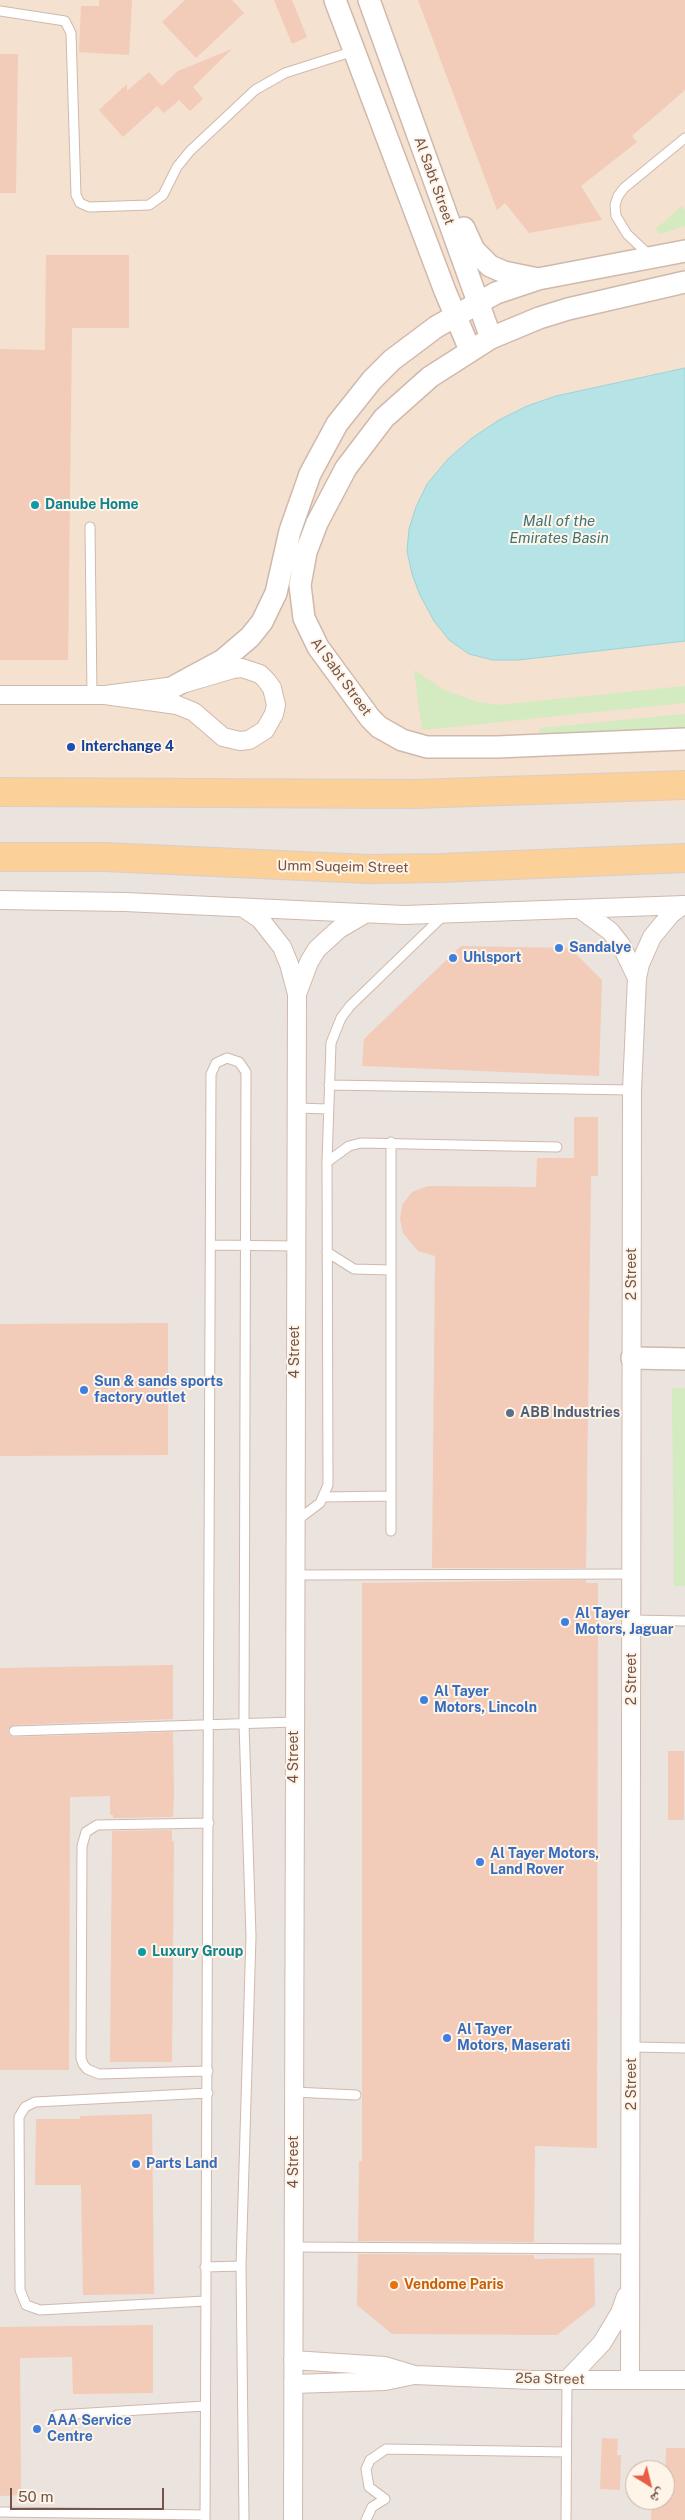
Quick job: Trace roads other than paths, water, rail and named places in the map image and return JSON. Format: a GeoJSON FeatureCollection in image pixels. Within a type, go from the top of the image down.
{"type":"FeatureCollection","features":[{"type":"Feature","properties":{"kind":"main road"},"geometry":{"type":"LineString","coordinates":[[0,792],[414,794],[685,785]]}},
{"type":"Feature","properties":{"kind":"main road","name":"Umm Suqeim Street"},"geometry":{"type":"LineString","coordinates":[[0,856],[105,857],[368,868],[440,868],[685,858]]}},
{"type":"Feature","properties":{"kind":"street","name":"Al Sabt Street"},"geometry":{"type":"LineString","coordinates":[[335,0],[454,315],[470,350]]}},
{"type":"Feature","properties":{"kind":"street","name":"Al Sabt Street"},"geometry":{"type":"LineString","coordinates":[[368,0],[492,338],[470,350],[406,396],[364,442],[330,495],[314,530],[302,568],[300,585],[304,618],[318,647],[370,718],[390,735],[414,745],[434,747],[553,746],[685,739]]}},
{"type":"Feature","properties":{"kind":"street"},"geometry":{"type":"LineString","coordinates":[[434,183],[443,189],[455,205],[469,240],[481,259],[504,272],[538,279]]}},
{"type":"Feature","properties":{"kind":"street"},"geometry":{"type":"LineString","coordinates":[[175,686],[223,660],[250,637],[262,622],[276,593],[290,530],[300,500],[319,457],[337,424],[360,394],[392,360],[413,342],[454,315],[479,302],[538,279],[685,251]]}},
{"type":"Feature","properties":{"kind":"street"},"geometry":{"type":"LineString","coordinates":[[492,338],[568,309],[685,282]]}},
{"type":"Feature","properties":{"kind":"street"},"geometry":{"type":"LineString","coordinates":[[0,694],[98,695],[167,703],[186,708],[202,718],[215,732],[231,740],[249,740],[258,736],[265,730],[274,714],[276,705],[272,688],[260,674],[251,670],[233,669],[175,686],[98,695]]}},
{"type":"Feature","properties":{"kind":"street"},"geometry":{"type":"LineString","coordinates":[[0,900],[125,902],[364,914],[444,915],[684,905]]}},
{"type":"Feature","properties":{"kind":"street","name":"2 Street"},"geometry":{"type":"LineString","coordinates":[[630,2380],[632,1090],[637,978],[643,957],[652,937],[671,914],[684,905]]}},
{"type":"Feature","properties":{"kind":"street","name":"4 Street"},"geometry":{"type":"LineString","coordinates":[[245,909],[260,920],[282,947],[297,994],[294,1522],[294,2519]]}},
{"type":"Feature","properties":{"kind":"street","name":"2 Street"},"geometry":{"type":"LineString","coordinates":[[580,909],[610,931],[622,945],[637,978]]}},
{"type":"Feature","properties":{"kind":"street","name":"4 Street"},"geometry":{"type":"LineString","coordinates":[[297,994],[309,962],[317,949],[339,929],[364,914]]}},
{"type":"Feature","properties":{"kind":"street"},"geometry":{"type":"LineString","coordinates":[[632,1358],[685,1359]]}},
{"type":"Feature","properties":{"kind":"street"},"geometry":{"type":"LineString","coordinates":[[567,2380],[591,2357],[612,2329],[620,2313],[631,2280]]}},
{"type":"Feature","properties":{"kind":"street","name":"25a Street"},"geometry":{"type":"LineString","coordinates":[[293,2360],[385,2366],[415,2374],[567,2380],[685,2380]]}},
{"type":"Feature","properties":{"kind":"street","name":"25a Street"},"geometry":{"type":"LineString","coordinates":[[293,2384],[384,2381],[415,2374]]}},
{"type":"Feature","properties":{"kind":"lane"},"geometry":{"type":"LineString","coordinates":[[0,11],[66,20],[71,33],[76,196],[80,203],[89,207],[149,205],[163,195],[177,167],[190,150],[255,90],[285,73],[354,51]]}},
{"type":"Feature","properties":{"kind":"lane"},"geometry":{"type":"LineString","coordinates":[[654,258],[639,248],[627,234],[616,216],[615,206],[618,196],[624,188],[685,138]]}},
{"type":"Feature","properties":{"kind":"lane"},"geometry":{"type":"LineString","coordinates":[[90,527],[98,695]]}},
{"type":"Feature","properties":{"kind":"lane"},"geometry":{"type":"LineString","coordinates":[[294,1522],[314,1508],[324,1497],[328,1485],[327,1162],[331,1043],[341,1018],[360,995],[444,915]]}},
{"type":"Feature","properties":{"kind":"lane"},"geometry":{"type":"LineString","coordinates":[[0,2512],[205,2518],[211,1074],[216,1063],[227,1058],[239,1062],[246,1072],[244,1724],[252,1936],[241,2266],[244,2520]]}},
{"type":"Feature","properties":{"kind":"lane"},"geometry":{"type":"LineString","coordinates":[[329,1085],[632,1090]]}},
{"type":"Feature","properties":{"kind":"lane"},"geometry":{"type":"LineString","coordinates":[[297,1108],[328,1108]]}},
{"type":"Feature","properties":{"kind":"lane"},"geometry":{"type":"LineString","coordinates":[[327,1162],[356,1144],[391,1142],[557,1147]]}},
{"type":"Feature","properties":{"kind":"lane"},"geometry":{"type":"LineString","coordinates":[[391,1142],[391,1531]]}},
{"type":"Feature","properties":{"kind":"lane"},"geometry":{"type":"LineString","coordinates":[[211,1245],[295,1246]]}},
{"type":"Feature","properties":{"kind":"lane"},"geometry":{"type":"LineString","coordinates":[[327,1252],[354,1269],[390,1270]]}},
{"type":"Feature","properties":{"kind":"lane"},"geometry":{"type":"LineString","coordinates":[[324,1497],[390,1496]]}},
{"type":"Feature","properties":{"kind":"lane"},"geometry":{"type":"LineString","coordinates":[[295,1575],[632,1574]]}},
{"type":"Feature","properties":{"kind":"lane"},"geometry":{"type":"LineString","coordinates":[[632,1620],[685,1621]]}},
{"type":"Feature","properties":{"kind":"lane"},"geometry":{"type":"LineString","coordinates":[[14,1732],[294,1722]]}},
{"type":"Feature","properties":{"kind":"lane"},"geometry":{"type":"LineString","coordinates":[[208,2071],[99,2074],[87,2069],[81,2058],[83,1836],[97,1825],[209,1823]]}},
{"type":"Feature","properties":{"kind":"lane"},"geometry":{"type":"LineString","coordinates":[[632,2047],[685,2048]]}},
{"type":"Feature","properties":{"kind":"lane"},"geometry":{"type":"LineString","coordinates":[[294,2092],[356,2094]]}},
{"type":"Feature","properties":{"kind":"lane"},"geometry":{"type":"LineString","coordinates":[[205,2300],[40,2310],[26,2305],[20,2290],[19,2117],[25,2107],[35,2102],[208,2093]]}},
{"type":"Feature","properties":{"kind":"lane"},"geometry":{"type":"LineString","coordinates":[[293,2247],[630,2249]]}},
{"type":"Feature","properties":{"kind":"lane"},"geometry":{"type":"LineString","coordinates":[[205,2267],[241,2266]]}},
{"type":"Feature","properties":{"kind":"lane"},"geometry":{"type":"LineString","coordinates":[[566,2520],[567,2380]]}},
{"type":"Feature","properties":{"kind":"lane"},"geometry":{"type":"LineString","coordinates":[[57,2415],[205,2406]]}},
{"type":"Feature","properties":{"kind":"lane"},"geometry":{"type":"LineString","coordinates":[[366,2520],[372,2507],[385,2499],[369,2488],[366,2468],[370,2460],[377,2453],[386,2449],[566,2452]]}},
{"type":"Feature","properties":{"kind":"water","name":"Mall of the Emirates Basin"},"geometry":{"type":"Polygon","coordinates":[[[685,368],[685,641],[518,660],[493,660],[469,654],[449,640],[434,621],[420,595],[412,574],[407,551],[409,529],[416,507],[427,484],[448,459],[472,438],[499,420],[527,406],[556,396],[685,368]]]}},
{"type":"Feature","properties":{"kind":"place","name":"Danube Home"},"geometry":{"type":"Point","coordinates":[35,505]}},
{"type":"Feature","properties":{"kind":"place","name":"Interchange 4"},"geometry":{"type":"Point","coordinates":[71,747]}},
{"type":"Feature","properties":{"kind":"place","name":"Sandalye"},"geometry":{"type":"Point","coordinates":[559,948]}},
{"type":"Feature","properties":{"kind":"place","name":"Uhlsport"},"geometry":{"type":"Point","coordinates":[453,958]}},
{"type":"Feature","properties":{"kind":"place","name":"Sun & sands sports factory outlet"},"geometry":{"type":"Point","coordinates":[84,1390]}},
{"type":"Feature","properties":{"kind":"place","name":"ABB Industries"},"geometry":{"type":"Point","coordinates":[510,1413]}},
{"type":"Feature","properties":{"kind":"place","name":"Al Tayer Motors, Jaguar"},"geometry":{"type":"Point","coordinates":[565,1622]}},
{"type":"Feature","properties":{"kind":"place","name":"Al Tayer Motors, Lincoln"},"geometry":{"type":"Point","coordinates":[424,1700]}},
{"type":"Feature","properties":{"kind":"place","name":"Al Tayer Motors, Land Rover"},"geometry":{"type":"Point","coordinates":[480,1862]}},
{"type":"Feature","properties":{"kind":"place","name":"Luxury Group"},"geometry":{"type":"Point","coordinates":[142,1952]}},
{"type":"Feature","properties":{"kind":"place","name":"Al Tayer Motors, Maserati"},"geometry":{"type":"Point","coordinates":[447,2038]}},
{"type":"Feature","properties":{"kind":"place","name":"Parts Land"},"geometry":{"type":"Point","coordinates":[136,2164]}},
{"type":"Feature","properties":{"kind":"place","name":"Vendome Paris"},"geometry":{"type":"Point","coordinates":[394,2285]}},
{"type":"Feature","properties":{"kind":"place","name":"AAA Service Centre"},"geometry":{"type":"Point","coordinates":[37,2429]}}]}
